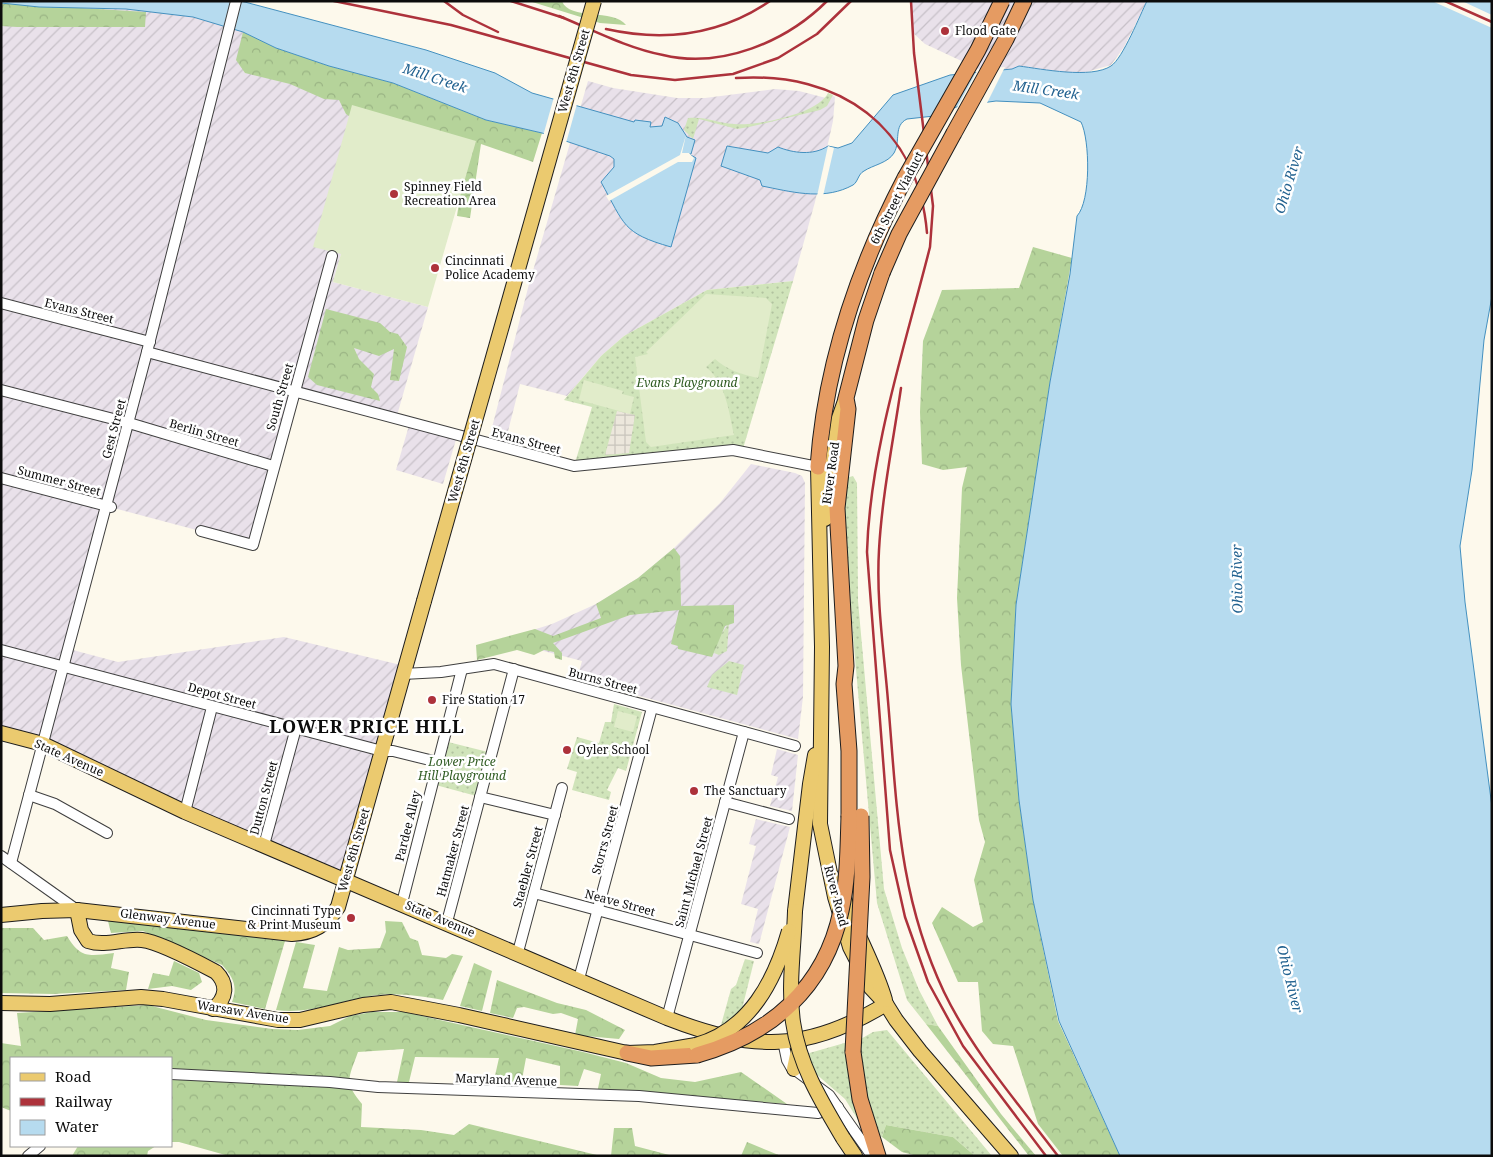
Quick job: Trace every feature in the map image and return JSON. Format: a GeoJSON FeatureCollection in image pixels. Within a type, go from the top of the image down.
{"type":"FeatureCollection","features":[{"type":"Feature","properties":{"kind":"highway","name":"6th Street Viaduct"},"geometry":{"type":"LineString","coordinates":[[836,418],[838,350],[875,240],[905,178],[974,58],[1002,1]]}},
{"type":"Feature","properties":{"kind":"highway","name":"6th Street Viaduct"},"geometry":{"type":"LineString","coordinates":[[818,467],[836,418],[846,398],[866,320],[882,273],[899,234],[1006,40],[1024,1]]}},
{"type":"Feature","properties":{"kind":"highway"},"geometry":{"type":"LineString","coordinates":[[836,418],[837,508],[846,666],[844,684],[862,877],[853,1052],[860,1099],[878,1156]]}},
{"type":"Feature","properties":{"kind":"highway"},"geometry":{"type":"LineString","coordinates":[[628,1053],[650,1058],[670,1058],[696,1050],[734,1043],[761,1029],[795,1000],[813,977],[829,947],[841,912],[855,816]]}},
{"type":"Feature","properties":{"kind":"main road","name":"West 8th Street"},"geometry":{"type":"LineString","coordinates":[[330,919],[338,907],[594,1]]}},
{"type":"Feature","properties":{"kind":"main road","name":"River Road"},"geometry":{"type":"LineString","coordinates":[[820,549],[836,418]]}},
{"type":"Feature","properties":{"kind":"main road","name":"River Road"},"geometry":{"type":"LineString","coordinates":[[818,467],[821,725],[820,824],[835,897],[850,947],[871,988],[886,1004],[920,1051],[1011,1156]]}},
{"type":"Feature","properties":{"kind":"main road"},"geometry":{"type":"LineString","coordinates":[[821,725],[804,824],[795,911],[792,1002],[796,1036],[810,1080],[855,1156]]}},
{"type":"Feature","properties":{"kind":"main road","name":"State Avenue"},"geometry":{"type":"LineString","coordinates":[[1,733],[43,744],[185,812],[518,952],[666,1018],[716,1036],[740,1040],[783,1041],[801,1039],[838,1029],[886,1004]]}},
{"type":"Feature","properties":{"kind":"main road"},"geometry":{"type":"LineString","coordinates":[[78,910],[81,930],[88,941],[100,944],[134,940],[151,942],[216,972],[221,977],[225,988],[222,1000],[213,1009]]}},
{"type":"Feature","properties":{"kind":"main road","name":"Glenway Avenue"},"geometry":{"type":"LineString","coordinates":[[1,915],[78,910],[292,934],[317,929],[330,919]]}},
{"type":"Feature","properties":{"kind":"main road"},"geometry":{"type":"LineString","coordinates":[[696,1050],[738,1022],[761,998],[777,969],[795,911]]}},
{"type":"Feature","properties":{"kind":"main road","name":"Warsaw Avenue"},"geometry":{"type":"LineString","coordinates":[[1,1004],[50,1004],[141,998],[163,999],[278,1020],[300,1020],[363,1005],[391,1002],[459,1015],[628,1053]]}},
{"type":"Feature","properties":{"kind":"main road"},"geometry":{"type":"LineString","coordinates":[[794,1069],[801,1039]]}},
{"type":"Feature","properties":{"kind":"street","name":"Gest Street"},"geometry":{"type":"LineString","coordinates":[[11,863],[108,506],[236,1]]}},
{"type":"Feature","properties":{"kind":"street","name":"South Street"},"geometry":{"type":"LineString","coordinates":[[201,531],[253,545],[273,466],[332,256]]}},
{"type":"Feature","properties":{"kind":"street","name":"Evans Street"},"geometry":{"type":"LineString","coordinates":[[1,303],[294,392],[574,466],[733,450],[818,467]]}},
{"type":"Feature","properties":{"kind":"street","name":"Berlin Street"},"geometry":{"type":"LineString","coordinates":[[1,390],[128,423],[273,466]]}},
{"type":"Feature","properties":{"kind":"street","name":"Summer Street"},"geometry":{"type":"LineString","coordinates":[[1,478],[108,506]]}},
{"type":"Feature","properties":{"kind":"street","name":"Depot Street"},"geometry":{"type":"LineString","coordinates":[[1,650],[382,751],[393,751],[438,762]]}},
{"type":"Feature","properties":{"kind":"street","name":"Burns Street"},"geometry":{"type":"LineString","coordinates":[[404,670],[462,670],[494,664],[795,746]]}},
{"type":"Feature","properties":{"kind":"street","name":"Hatmaker Street"},"geometry":{"type":"LineString","coordinates":[[447,922],[514,669]]}},
{"type":"Feature","properties":{"kind":"street","name":"Pardee Alley"},"geometry":{"type":"LineString","coordinates":[[402,903],[462,670]]}},
{"type":"Feature","properties":{"kind":"street"},"geometry":{"type":"LineString","coordinates":[[185,812],[212,707]]}},
{"type":"Feature","properties":{"kind":"street","name":"Storrs Street"},"geometry":{"type":"LineString","coordinates":[[579,979],[599,911],[652,708]]}},
{"type":"Feature","properties":{"kind":"street","name":"Dutton Street"},"geometry":{"type":"LineString","coordinates":[[264,844],[296,728]]}},
{"type":"Feature","properties":{"kind":"street","name":"Saint Michael Street"},"geometry":{"type":"LineString","coordinates":[[666,1018],[744,732]]}},
{"type":"Feature","properties":{"kind":"street","name":"Staebler Street"},"geometry":{"type":"LineString","coordinates":[[518,952],[562,788]]}},
{"type":"Feature","properties":{"kind":"street"},"geometry":{"type":"LineString","coordinates":[[29,795],[55,804],[107,833]]}},
{"type":"Feature","properties":{"kind":"street"},"geometry":{"type":"LineString","coordinates":[[480,797],[555,815]]}},
{"type":"Feature","properties":{"kind":"street"},"geometry":{"type":"LineString","coordinates":[[725,802],[789,819]]}},
{"type":"Feature","properties":{"kind":"street"},"geometry":{"type":"LineString","coordinates":[[1,856],[78,910]]}},
{"type":"Feature","properties":{"kind":"street","name":"Neave Street"},"geometry":{"type":"LineString","coordinates":[[534,893],[757,953]]}},
{"type":"Feature","properties":{"kind":"street"},"geometry":{"type":"LineString","coordinates":[[783,1041],[787,1060],[794,1069],[822,1089],[838,1107],[872,1156]]}},
{"type":"Feature","properties":{"kind":"street","name":"Maryland Avenue"},"geometry":{"type":"LineString","coordinates":[[172,1074],[378,1087],[638,1096],[818,1113],[838,1107]]}},
{"type":"Feature","properties":{"kind":"street"},"geometry":{"type":"LineString","coordinates":[[28,1156],[39,1147]]}},
{"type":"Feature","properties":{"kind":"shaded area"},"geometry":{"type":"Polygon","coordinates":[[[911,1],[1147,1],[1124,47],[1111,65],[1079,74],[1019,66],[1012,69],[983,71],[925,44],[912,32],[911,1]]]}},
{"type":"Feature","properties":{"kind":"shaded area"},"geometry":{"type":"Polygon","coordinates":[[[1,3],[39,7],[126,9],[193,17],[243,32],[276,48],[359,79],[341,254],[333,282],[428,307],[396,419],[294,393],[253,545],[106,506],[69,649],[118,662],[284,637],[405,666],[345,879],[1,733],[1,3]]]}},
{"type":"Feature","properties":{"kind":"shaded area"},"geometry":{"type":"Polygon","coordinates":[[[588,81],[613,88],[677,98],[705,98],[775,89],[799,91],[826,98],[828,93],[835,97],[833,121],[815,202],[793,281],[707,290],[624,336],[601,356],[567,396],[520,384],[504,447],[488,443],[528,288],[588,81]]]}},
{"type":"Feature","properties":{"kind":"shaded area"},"geometry":{"type":"Polygon","coordinates":[[[617,411],[635,415],[629,453],[605,455],[617,411]]]}},
{"type":"Feature","properties":{"kind":"shaded area"},"geometry":{"type":"Polygon","coordinates":[[[410,422],[457,436],[443,484],[396,470],[410,422]]]}},
{"type":"Feature","properties":{"kind":"shaded area"},"geometry":{"type":"Polygon","coordinates":[[[751,464],[795,473],[802,476],[805,483],[803,697],[798,739],[577,679],[582,661],[501,640],[552,624],[596,604],[638,578],[674,548],[720,503],[751,464]]]}},
{"type":"Feature","properties":{"kind":"shaded area"},"geometry":{"type":"Polygon","coordinates":[[[777,749],[798,755],[792,811],[770,806],[778,777],[771,775],[777,749]]]}},
{"type":"Feature","properties":{"kind":"shaded area"},"geometry":{"type":"Polygon","coordinates":[[[756,819],[790,827],[759,944],[750,942],[758,909],[741,904],[756,846],[749,844],[756,819]]]}},
{"type":"Feature","properties":{"kind":"green space"},"geometry":{"type":"Polygon","coordinates":[[[529,1],[562,1],[566,7],[573,11],[612,17],[626,25],[600,23],[529,1]]]}},
{"type":"Feature","properties":{"kind":"green space"},"geometry":{"type":"Polygon","coordinates":[[[1,3],[146,12],[145,27],[1,26],[1,3]]]}},
{"type":"Feature","properties":{"kind":"green space"},"geometry":{"type":"Polygon","coordinates":[[[243,32],[276,48],[329,66],[393,83],[486,120],[542,133],[533,162],[481,144],[470,218],[457,216],[467,148],[355,120],[346,114],[339,100],[324,99],[290,84],[245,73],[236,60],[243,32]]]}},
{"type":"Feature","properties":{"kind":"green space"},"geometry":{"type":"Polygon","coordinates":[[[828,93],[833,95],[827,106],[820,110],[737,129],[699,119],[693,139],[684,130],[688,118],[700,118],[744,124],[771,121],[800,113],[822,100],[828,93]]]}},
{"type":"Feature","properties":{"kind":"green space","name":"Spinney Field Recreation Area"},"geometry":{"type":"Polygon","coordinates":[[[352,105],[476,141],[428,307],[333,282],[341,254],[313,247],[352,105]]]}},
{"type":"Feature","properties":{"kind":"green space"},"geometry":{"type":"Polygon","coordinates":[[[1033,247],[1072,258],[1050,382],[1016,605],[1011,704],[1019,800],[1033,900],[1058,1021],[1120,1156],[1063,1156],[1038,1124],[1013,1046],[993,1044],[982,1031],[978,982],[958,982],[932,923],[942,907],[973,927],[983,922],[974,880],[985,842],[979,820],[961,665],[957,598],[962,488],[967,467],[943,470],[922,464],[920,412],[923,341],[942,290],[1019,288],[1033,247]]]}},
{"type":"Feature","properties":{"kind":"green space","name":"Evans Playground"},"geometry":{"type":"Polygon","coordinates":[[[793,281],[742,452],[574,466],[592,407],[564,400],[601,356],[624,336],[707,290],[793,281]]]}},
{"type":"Feature","properties":{"kind":"green space"},"geometry":{"type":"Polygon","coordinates":[[[706,294],[766,298],[772,304],[758,378],[735,371],[715,359],[706,367],[718,381],[726,398],[734,435],[651,447],[646,442],[635,357],[648,354],[646,352],[706,294]]]}},
{"type":"Feature","properties":{"kind":"green space"},"geometry":{"type":"Polygon","coordinates":[[[326,309],[380,323],[390,332],[398,334],[407,347],[399,381],[390,380],[394,349],[379,356],[354,348],[359,359],[374,374],[371,387],[378,394],[380,401],[317,385],[308,377],[326,309]]]}},
{"type":"Feature","properties":{"kind":"green space"},"geometry":{"type":"Polygon","coordinates":[[[584,380],[623,391],[622,394],[634,397],[630,414],[579,400],[584,380]]]}},
{"type":"Feature","properties":{"kind":"green space"},"geometry":{"type":"Polygon","coordinates":[[[853,476],[857,483],[858,601],[884,889],[902,948],[919,990],[938,1026],[926,1024],[907,1000],[877,903],[853,636],[844,498],[846,478],[853,476]]]}},
{"type":"Feature","properties":{"kind":"green space"},"geometry":{"type":"Polygon","coordinates":[[[674,548],[680,556],[681,606],[734,605],[734,623],[725,626],[712,657],[678,649],[678,646],[671,644],[679,610],[630,615],[553,643],[562,653],[562,660],[555,658],[554,652],[544,650],[534,655],[517,650],[477,660],[476,645],[535,629],[553,636],[601,618],[596,604],[638,578],[674,548]]]}},
{"type":"Feature","properties":{"kind":"green space"},"geometry":{"type":"Polygon","coordinates":[[[729,623],[727,651],[719,655],[714,653],[719,637],[729,623]]]}},
{"type":"Feature","properties":{"kind":"green space"},"geometry":{"type":"Polygon","coordinates":[[[729,661],[744,665],[737,695],[707,687],[712,675],[729,661]]]}},
{"type":"Feature","properties":{"kind":"green space"},"geometry":{"type":"Polygon","coordinates":[[[614,704],[642,712],[626,771],[618,768],[607,790],[611,792],[609,800],[572,790],[577,772],[567,769],[577,737],[599,743],[605,722],[611,722],[614,704]]]}},
{"type":"Feature","properties":{"kind":"green space"},"geometry":{"type":"Polygon","coordinates":[[[618,711],[637,716],[633,732],[614,727],[618,711]]]}},
{"type":"Feature","properties":{"kind":"green space","name":"Lower Price Hill Playground"},"geometry":{"type":"Polygon","coordinates":[[[444,741],[492,753],[480,797],[432,784],[444,741]]]}},
{"type":"Feature","properties":{"kind":"green space"},"geometry":{"type":"Polygon","coordinates":[[[108,921],[285,941],[265,1009],[232,1002],[235,991],[233,982],[222,965],[143,931],[111,933],[108,921]]]}},
{"type":"Feature","properties":{"kind":"green space"},"geometry":{"type":"Polygon","coordinates":[[[385,921],[402,922],[410,938],[418,941],[422,955],[446,958],[452,954],[463,956],[443,1000],[388,994],[358,998],[300,1011],[276,1010],[296,942],[315,945],[303,988],[327,991],[339,947],[348,950],[380,948],[386,932],[385,921]]]}},
{"type":"Feature","properties":{"kind":"green space"},"geometry":{"type":"Polygon","coordinates":[[[1,928],[33,928],[44,940],[67,936],[77,949],[86,954],[114,953],[111,968],[129,972],[126,990],[53,994],[1,993],[1,928]]]}},
{"type":"Feature","properties":{"kind":"green space"},"geometry":{"type":"Polygon","coordinates":[[[745,959],[754,961],[737,1029],[721,1025],[731,989],[736,985],[745,959]]]}},
{"type":"Feature","properties":{"kind":"green space"},"geometry":{"type":"Polygon","coordinates":[[[174,961],[199,973],[202,982],[191,990],[172,986],[148,989],[153,973],[169,976],[174,961]]]}},
{"type":"Feature","properties":{"kind":"green space"},"geometry":{"type":"Polygon","coordinates":[[[474,963],[492,971],[482,1011],[460,1006],[474,963]]]}},
{"type":"Feature","properties":{"kind":"green space"},"geometry":{"type":"Polygon","coordinates":[[[497,980],[557,1003],[586,1010],[625,1030],[619,1039],[575,1035],[578,1019],[561,1013],[553,1014],[524,1007],[517,1008],[513,1018],[490,1013],[497,980]]]}},
{"type":"Feature","properties":{"kind":"green space"},"geometry":{"type":"Polygon","coordinates":[[[148,1005],[206,1020],[272,1029],[298,1030],[330,1026],[350,1016],[372,1012],[404,1012],[626,1063],[661,1078],[695,1082],[741,1072],[787,1104],[642,1092],[597,1093],[601,1074],[584,1069],[578,1086],[560,1085],[560,1066],[526,1058],[520,1090],[492,1089],[499,1058],[415,1057],[409,1082],[397,1082],[404,1049],[358,1052],[349,1079],[352,1090],[362,1104],[361,1127],[421,1130],[454,1135],[469,1124],[601,1156],[229,1156],[179,1142],[172,1142],[172,1057],[10,1057],[10,1111],[1,1107],[1,1043],[21,1046],[17,1013],[148,1005]]]}},
{"type":"Feature","properties":{"kind":"green space"},"geometry":{"type":"Polygon","coordinates":[[[926,1024],[938,1026],[1001,1114],[1036,1156],[1029,1156],[926,1024]]]}},
{"type":"Feature","properties":{"kind":"green space"},"geometry":{"type":"Polygon","coordinates":[[[887,1030],[992,1156],[975,1156],[953,1137],[886,1125],[882,1137],[879,1136],[861,1077],[859,1040],[873,1032],[887,1030]]]}},
{"type":"Feature","properties":{"kind":"green space"},"geometry":{"type":"Polygon","coordinates":[[[848,1042],[860,1123],[845,1099],[815,1073],[806,1054],[848,1042]]]}},
{"type":"Feature","properties":{"kind":"green space"},"geometry":{"type":"Polygon","coordinates":[[[886,1125],[953,1137],[975,1156],[917,1156],[902,1152],[882,1137],[886,1125]]]}},
{"type":"Feature","properties":{"kind":"green space"},"geometry":{"type":"Polygon","coordinates":[[[614,1128],[632,1128],[635,1146],[673,1156],[611,1156],[614,1128]]]}},
{"type":"Feature","properties":{"kind":"green space"},"geometry":{"type":"Polygon","coordinates":[[[747,1142],[781,1156],[741,1156],[747,1142]]]}},
{"type":"Feature","properties":{"kind":"green space"},"geometry":{"type":"Polygon","coordinates":[[[77,1147],[154,1147],[148,1151],[147,1156],[72,1156],[77,1147]]]}},
{"type":"Feature","properties":{"kind":"water","name":"Mill Creek"},"geometry":{"type":"Polygon","coordinates":[[[1,1],[241,1],[426,50],[495,73],[532,93],[634,122],[635,120],[651,122],[650,127],[662,126],[665,117],[678,123],[687,137],[695,140],[691,154],[689,154],[696,158],[671,247],[634,232],[621,218],[601,182],[614,167],[614,159],[610,156],[542,133],[486,120],[393,83],[329,66],[276,48],[243,32],[193,17],[126,9],[39,7],[1,3],[1,1]]]}},
{"type":"Feature","properties":{"kind":"water"},"geometry":{"type":"Polygon","coordinates":[[[1147,1],[1492,1],[1492,296],[1484,340],[1472,470],[1460,546],[1465,602],[1492,807],[1492,1156],[1120,1156],[1059,1021],[1033,900],[1019,800],[1011,704],[1016,605],[1050,382],[1070,274],[1077,216],[1082,208],[1087,184],[1086,142],[1081,122],[1040,103],[996,101],[959,106],[934,116],[907,119],[900,126],[896,148],[891,156],[884,162],[862,172],[853,185],[843,190],[822,194],[800,193],[762,186],[760,180],[721,166],[727,146],[768,153],[778,147],[790,151],[810,152],[828,146],[838,148],[852,143],[893,95],[950,75],[1012,69],[1019,66],[1079,73],[1102,70],[1111,66],[1121,54],[1147,1]]]}},
{"type":"Feature","properties":{"kind":"pier"},"geometry":{"type":"Polygon","coordinates":[[[1432,1],[1462,1],[1492,15],[1492,28],[1432,1]]]}},
{"type":"Feature","properties":{"kind":"pier"},"geometry":{"type":"Polygon","coordinates":[[[1005,67],[986,105],[955,111],[978,69],[1005,67]]]}},
{"type":"Feature","properties":{"kind":"pier"},"geometry":{"type":"Polygon","coordinates":[[[554,97],[577,104],[566,143],[543,136],[554,97]]]}},
{"type":"Feature","properties":{"kind":"pier"},"geometry":{"type":"Polygon","coordinates":[[[686,135],[682,153],[689,153],[694,158],[692,162],[678,162],[609,201],[606,196],[680,155],[686,135]]]}},
{"type":"Feature","properties":{"kind":"pier"},"geometry":{"type":"Polygon","coordinates":[[[828,146],[834,148],[823,196],[817,196],[828,146]]]}},
{"type":"Feature","properties":{"kind":"railway"},"geometry":{"type":"LineString","coordinates":[[334,1],[451,25],[631,75],[675,80],[733,74],[778,58],[817,34],[851,1]]}},
{"type":"Feature","properties":{"kind":"railway"},"geometry":{"type":"LineString","coordinates":[[444,1],[463,15],[498,32]]}},
{"type":"Feature","properties":{"kind":"railway"},"geometry":{"type":"LineString","coordinates":[[511,1],[564,18]]}},
{"type":"Feature","properties":{"kind":"railway"},"geometry":{"type":"LineString","coordinates":[[606,29],[649,35],[691,33],[731,22],[770,1]]}},
{"type":"Feature","properties":{"kind":"railway"},"geometry":{"type":"LineString","coordinates":[[559,16],[623,43],[650,52],[685,58],[707,58],[730,55],[772,40],[811,16],[827,1]]}},
{"type":"Feature","properties":{"kind":"railway"},"geometry":{"type":"LineString","coordinates":[[911,1],[914,53],[933,206],[930,247],[890,399],[882,437],[870,514],[867,552],[890,850],[905,917],[928,982],[963,1046],[1046,1156]]}},
{"type":"Feature","properties":{"kind":"railway"},"geometry":{"type":"LineString","coordinates":[[1445,1],[1492,22]]}},
{"type":"Feature","properties":{"kind":"railway"},"geometry":{"type":"LineString","coordinates":[[736,78],[773,78],[808,84],[839,96],[867,113],[890,135],[908,163],[920,195],[927,233]]}},
{"type":"Feature","properties":{"kind":"railway"},"geometry":{"type":"LineString","coordinates":[[901,388],[888,469],[878,569],[881,626],[898,813],[908,885],[929,956],[944,992],[956,1014],[997,1077],[1058,1156]]}},
{"type":"Feature","properties":{"kind":"place","name":"Flood Gate"},"geometry":{"type":"Point","coordinates":[945,31]}},
{"type":"Feature","properties":{"kind":"place","name":"Spinney Field Recreation Area"},"geometry":{"type":"Point","coordinates":[394,194]}},
{"type":"Feature","properties":{"kind":"place","name":"Cincinnati Police Academy"},"geometry":{"type":"Point","coordinates":[435,268]}},
{"type":"Feature","properties":{"kind":"place","name":"Fire Station 17"},"geometry":{"type":"Point","coordinates":[432,700]}},
{"type":"Feature","properties":{"kind":"place","name":"Oyler School"},"geometry":{"type":"Point","coordinates":[567,750]}},
{"type":"Feature","properties":{"kind":"place","name":"The Sanctuary"},"geometry":{"type":"Point","coordinates":[694,791]}},
{"type":"Feature","properties":{"kind":"place","name":"Cincinnati Type & Print Museum"},"geometry":{"type":"Point","coordinates":[351,918]}},
{"type":"Feature","properties":{"kind":"district","name":"LOWER PRICE HILL"},"geometry":{"type":"Point","coordinates":[367,727]}},
{"type":"Feature","properties":{"kind":"water label","name":"Ohio River"},"geometry":{"type":"Point","coordinates":[1289,180]}},
{"type":"Feature","properties":{"kind":"water label","name":"Ohio River"},"geometry":{"type":"Point","coordinates":[1237,579]}},
{"type":"Feature","properties":{"kind":"water label","name":"Ohio River"},"geometry":{"type":"Point","coordinates":[1290,979]}}]}
